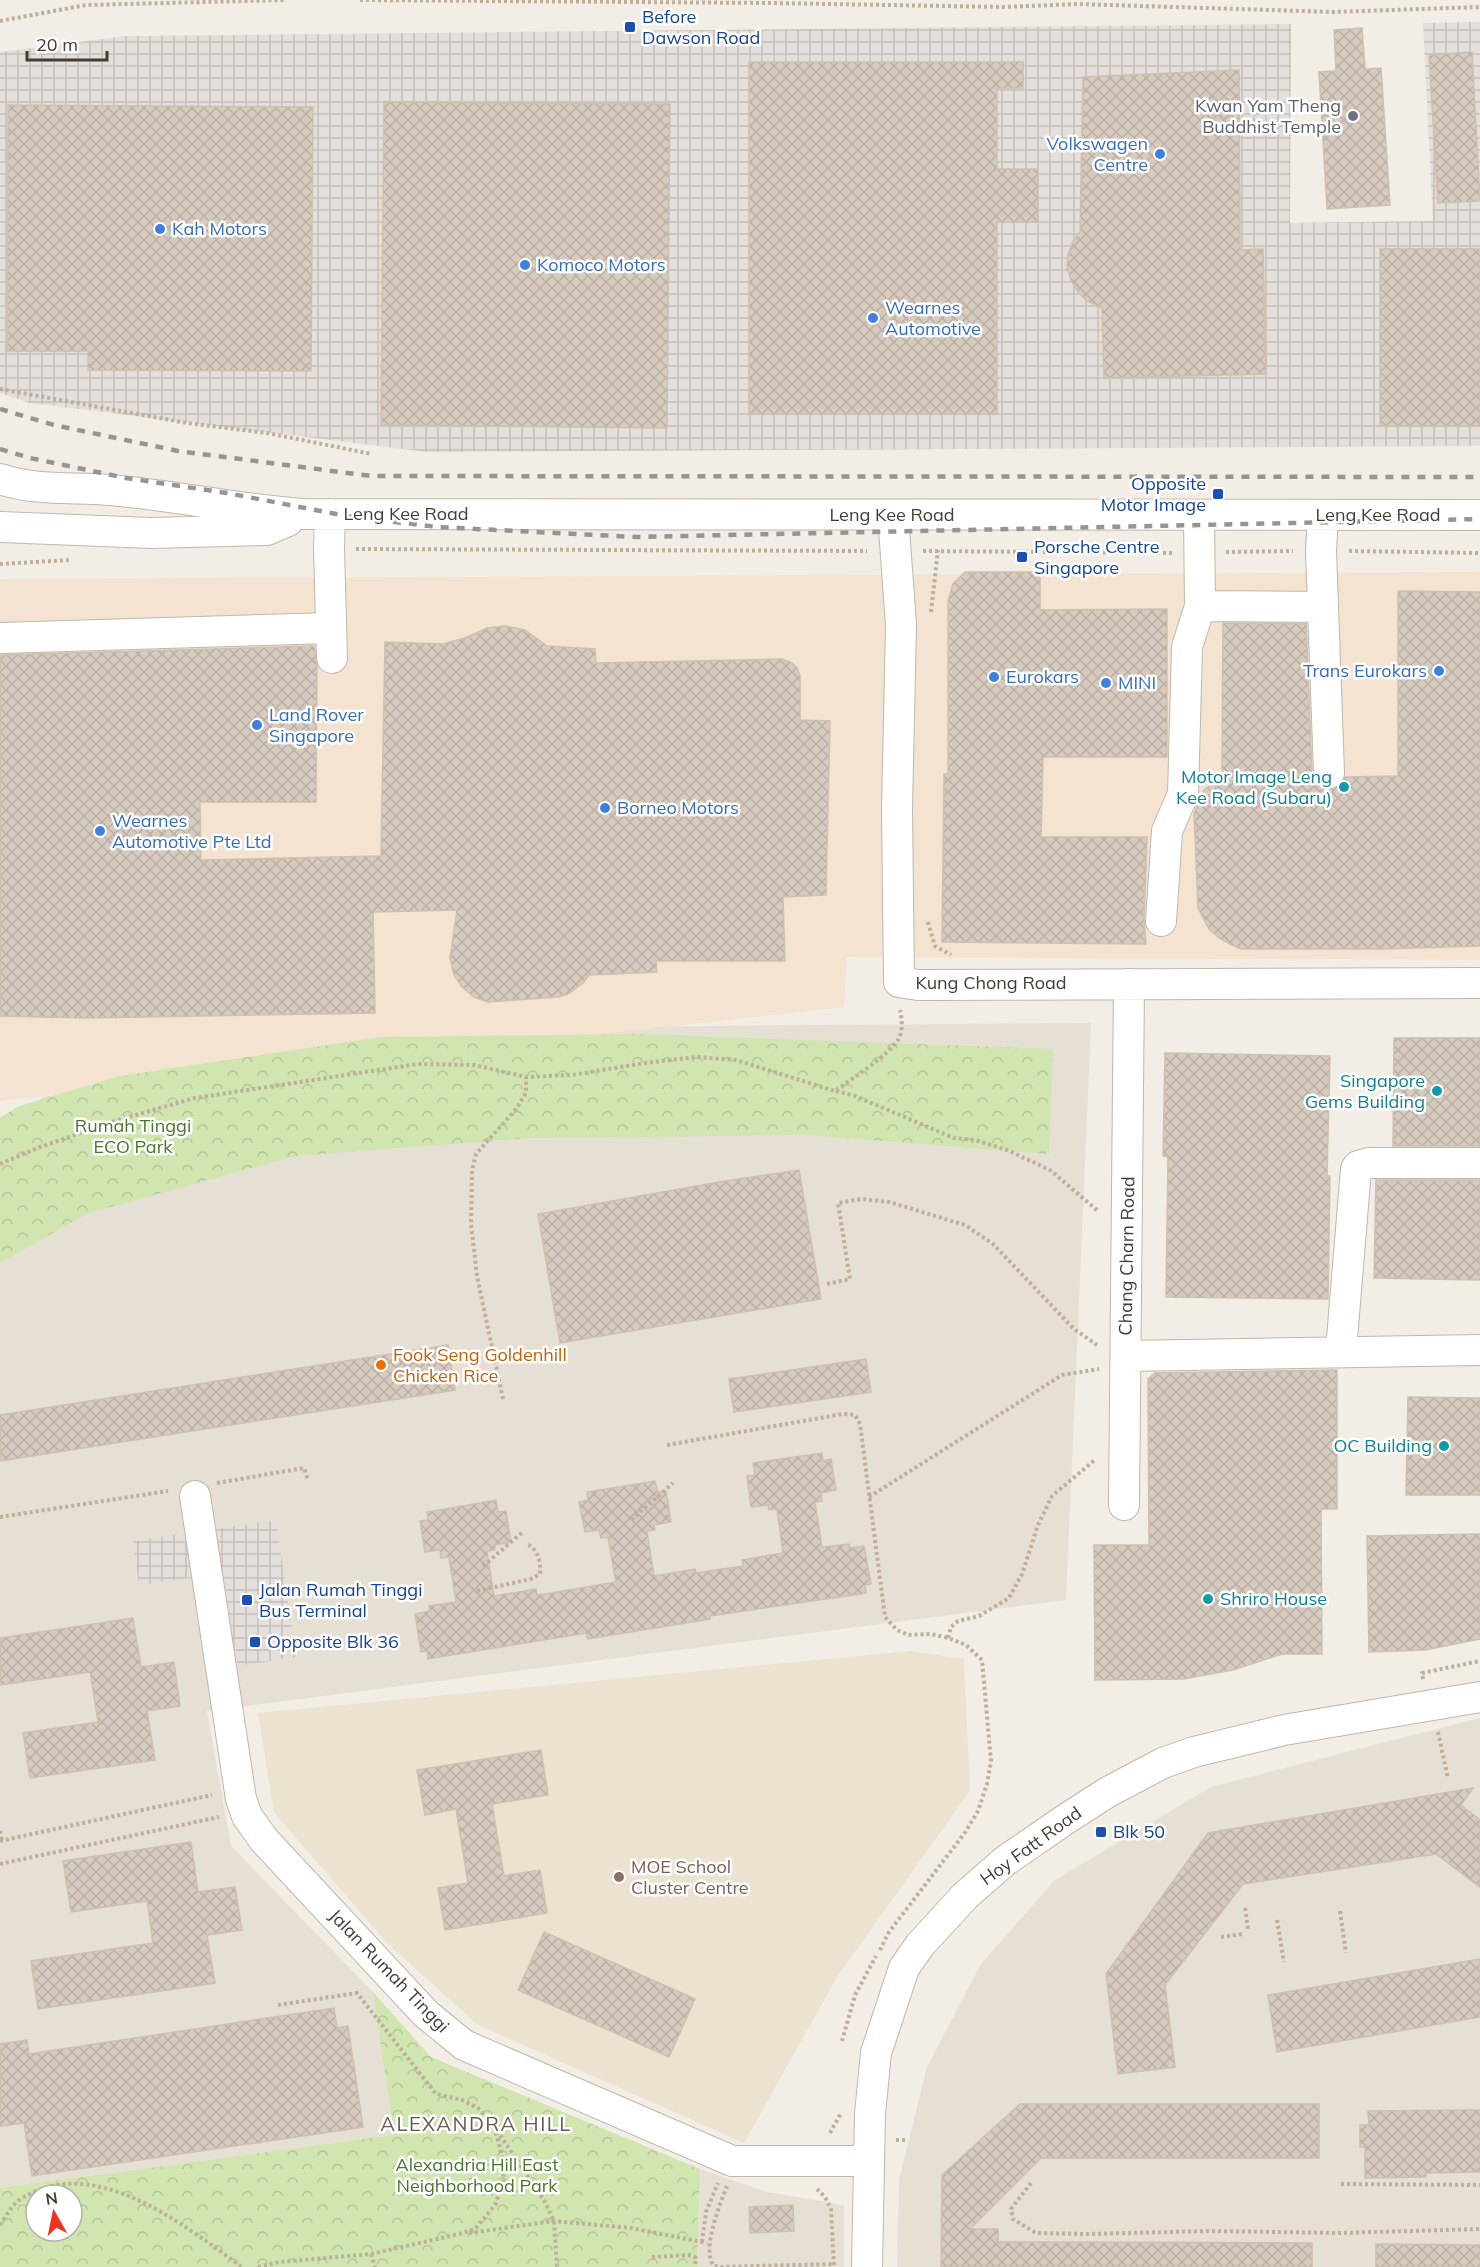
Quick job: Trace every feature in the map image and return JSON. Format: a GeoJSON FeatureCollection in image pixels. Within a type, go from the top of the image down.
{"type":"FeatureCollection","features":[{"type":"Feature","properties":{"kind":"street","name":"Leng Kee Road"},"geometry":{"type":"LineString","coordinates":[[0,479],[19,486],[110,490],[269,512],[317,514],[1480,515]]}},
{"type":"Feature","properties":{"kind":"street","name":"Leng Kee Road"},"geometry":{"type":"LineString","coordinates":[[0,527],[152,534],[267,530],[317,514]]}},
{"type":"Feature","properties":{"kind":"street"},"geometry":{"type":"LineString","coordinates":[[317,514],[329,549],[332,658]]}},
{"type":"Feature","properties":{"kind":"street","name":"Kung Chong Road"},"geometry":{"type":"LineString","coordinates":[[893,515],[901,625],[897,820],[899,982],[918,985],[1480,983]]}},
{"type":"Feature","properties":{"kind":"street"},"geometry":{"type":"LineString","coordinates":[[1161,921],[1167,831],[1183,794],[1187,647],[1200,606],[1198,515]]}},
{"type":"Feature","properties":{"kind":"street"},"geometry":{"type":"LineString","coordinates":[[1323,515],[1320,551],[1329,773]]}},
{"type":"Feature","properties":{"kind":"street"},"geometry":{"type":"LineString","coordinates":[[1200,606],[1323,607]]}},
{"type":"Feature","properties":{"kind":"street"},"geometry":{"type":"LineString","coordinates":[[0,638],[330,628]]}},
{"type":"Feature","properties":{"kind":"street","name":"Chang Charn Road"},"geometry":{"type":"LineString","coordinates":[[1129,984],[1125,1330],[1115,1362],[1341,1351],[1480,1350]]}},
{"type":"Feature","properties":{"kind":"street"},"geometry":{"type":"LineString","coordinates":[[1341,1351],[1358,1166],[1368,1163],[1480,1163]]}},
{"type":"Feature","properties":{"kind":"street"},"geometry":{"type":"LineString","coordinates":[[1115,1362],[1124,1505]]}},
{"type":"Feature","properties":{"kind":"street","name":"Jalan Rumah Tinggi"},"geometry":{"type":"LineString","coordinates":[[191,1490],[235,1802],[264,1840],[426,2014],[464,2045],[732,2161],[869,2161]]}},
{"type":"Feature","properties":{"kind":"street","name":"Hoy Fatt Road"},"geometry":{"type":"LineString","coordinates":[[867,2267],[870,2114],[876,2053],[904,1968],[920,1945],[957,1905],[1005,1862],[1108,1792],[1163,1763],[1284,1730],[1480,1697]]}},
{"type":"Feature","properties":{"kind":"path"},"geometry":{"type":"LineString","coordinates":[[0,21],[86,4],[285,0]]}},
{"type":"Feature","properties":{"kind":"path"},"geometry":{"type":"LineString","coordinates":[[360,0],[758,3],[1004,8],[1078,4],[1333,12],[1480,7]]}},
{"type":"Feature","properties":{"kind":"path"},"geometry":{"type":"LineString","coordinates":[[0,389],[177,421],[267,433],[372,454]]}},
{"type":"Feature","properties":{"kind":"path"},"geometry":{"type":"LineString","coordinates":[[329,549],[1480,553]]}},
{"type":"Feature","properties":{"kind":"path"},"geometry":{"type":"LineString","coordinates":[[930,615],[939,550]]}},
{"type":"Feature","properties":{"kind":"path"},"geometry":{"type":"LineString","coordinates":[[0,564],[82,560]]}},
{"type":"Feature","properties":{"kind":"path"},"geometry":{"type":"LineString","coordinates":[[926,914],[935,946],[949,955],[959,956]]}},
{"type":"Feature","properties":{"kind":"path"},"geometry":{"type":"LineString","coordinates":[[835,1090],[868,1067],[899,1039],[903,1023],[899,982]]}},
{"type":"Feature","properties":{"kind":"path"},"geometry":{"type":"LineString","coordinates":[[0,1164],[40,1147],[118,1120],[195,1098],[242,1090],[418,1064],[474,1065],[526,1077],[572,1075],[697,1057],[736,1060],[855,1096],[954,1138],[975,1140],[1006,1150],[1050,1170],[1127,1232]]}},
{"type":"Feature","properties":{"kind":"path"},"geometry":{"type":"LineString","coordinates":[[503,1399],[477,1276],[471,1224],[472,1170],[476,1154],[516,1109],[526,1093],[526,1077]]}},
{"type":"Feature","properties":{"kind":"path"},"geometry":{"type":"LineString","coordinates":[[827,1284],[850,1279],[838,1203],[861,1199],[889,1202],[965,1226],[993,1244],[1074,1329],[1098,1346]]}},
{"type":"Feature","properties":{"kind":"path"},"geometry":{"type":"LineString","coordinates":[[869,1497],[1062,1375],[1115,1362]]}},
{"type":"Feature","properties":{"kind":"path"},"geometry":{"type":"LineString","coordinates":[[667,1445],[843,1414],[855,1415],[860,1424],[885,1617],[897,1630],[908,1635],[931,1634],[966,1644],[982,1660],[992,1761],[978,1811],[964,1834],[889,1932],[855,1995],[842,2041]]}},
{"type":"Feature","properties":{"kind":"path"},"geometry":{"type":"LineString","coordinates":[[948,1638],[951,1627],[958,1621],[979,1616],[1009,1598],[1022,1574],[1038,1525],[1052,1496],[1083,1468],[1103,1454]]}},
{"type":"Feature","properties":{"kind":"path"},"geometry":{"type":"LineString","coordinates":[[0,1517],[191,1490],[304,1468],[308,1480]]}},
{"type":"Feature","properties":{"kind":"path"},"geometry":{"type":"LineString","coordinates":[[631,1520],[673,1483]]}},
{"type":"Feature","properties":{"kind":"path"},"geometry":{"type":"LineString","coordinates":[[483,1566],[524,1531]]}},
{"type":"Feature","properties":{"kind":"path"},"geometry":{"type":"LineString","coordinates":[[477,1591],[531,1580],[540,1574],[537,1553],[526,1543]]}},
{"type":"Feature","properties":{"kind":"path"},"geometry":{"type":"LineString","coordinates":[[1424,1681],[1422,1673],[1480,1661]]}},
{"type":"Feature","properties":{"kind":"path"},"geometry":{"type":"LineString","coordinates":[[1436,1722],[1448,1778]]}},
{"type":"Feature","properties":{"kind":"path"},"geometry":{"type":"LineString","coordinates":[[0,1831],[1,1841],[129,1815],[235,1802]]}},
{"type":"Feature","properties":{"kind":"path"},"geometry":{"type":"LineString","coordinates":[[0,1864],[235,1802]]}},
{"type":"Feature","properties":{"kind":"path"},"geometry":{"type":"LineString","coordinates":[[1245,1908],[1248,1929]]}},
{"type":"Feature","properties":{"kind":"path"},"geometry":{"type":"LineString","coordinates":[[1340,1911],[1346,1953]]}},
{"type":"Feature","properties":{"kind":"path"},"geometry":{"type":"LineString","coordinates":[[1277,1920],[1284,1962]]}},
{"type":"Feature","properties":{"kind":"path"},"geometry":{"type":"LineString","coordinates":[[1221,1937],[1243,1934]]}},
{"type":"Feature","properties":{"kind":"path"},"geometry":{"type":"LineString","coordinates":[[279,2005],[357,1993],[436,2094],[462,2100],[478,2108],[494,2126],[545,2202],[554,2221],[557,2267]]}},
{"type":"Feature","properties":{"kind":"path"},"geometry":{"type":"LineString","coordinates":[[826,2137],[843,2108]]}},
{"type":"Feature","properties":{"kind":"path"},"geometry":{"type":"LineString","coordinates":[[258,2267],[279,2262],[371,2254],[475,2229],[495,2205],[503,2182],[504,2165],[501,2146],[494,2126]]}},
{"type":"Feature","properties":{"kind":"path"},"geometry":{"type":"LineString","coordinates":[[459,2234],[554,2221],[631,2228],[704,2242],[706,2212],[719,2179]]}},
{"type":"Feature","properties":{"kind":"path"},"geometry":{"type":"LineString","coordinates":[[0,2225],[18,2201],[48,2187],[79,2182],[117,2190],[179,2222],[242,2267]]}},
{"type":"Feature","properties":{"kind":"path"},"geometry":{"type":"LineString","coordinates":[[728,2182],[716,2215],[710,2258],[713,2265],[718,2267],[834,2265],[831,2209],[825,2197],[812,2186]]}},
{"type":"Feature","properties":{"kind":"path"},"geometry":{"type":"LineString","coordinates":[[1031,2184],[1011,2209],[1012,2219],[1036,2233],[1210,2231],[1340,2233],[1480,2229]]}},
{"type":"Feature","properties":{"kind":"path"},"geometry":{"type":"LineString","coordinates":[[1341,2184],[1480,2185]]}},
{"type":"Feature","properties":{"kind":"path"},"geometry":{"type":"LineString","coordinates":[[371,2254],[375,2267]]}},
{"type":"Feature","properties":{"kind":"path"},"geometry":{"type":"LineString","coordinates":[[652,2257],[690,2255],[696,2258],[695,2267]]}},
{"type":"Feature","properties":{"kind":"shaded area"},"geometry":{"type":"Polygon","coordinates":[[[1480,22],[1480,446],[427,452],[30,403],[0,393],[0,52],[126,36],[1291,24],[1290,223],[1433,221],[1423,23],[1480,22]]]}},
{"type":"Feature","properties":{"kind":"shaded area"},"geometry":{"type":"Polygon","coordinates":[[[1480,572],[1480,960],[847,957],[844,1007],[0,1101],[0,579],[1480,572]]]}},
{"type":"Feature","properties":{"kind":"shaded area"},"geometry":{"type":"Polygon","coordinates":[[[1091,1023],[1066,1600],[207,1711],[231,1846],[373,1992],[394,2135],[0,2188],[0,1128],[43,1097],[456,1028],[1091,1023]]]}},
{"type":"Feature","properties":{"kind":"shaded area"},"geometry":{"type":"Polygon","coordinates":[[[276,1520],[296,1657],[237,1666],[223,1573],[139,1585],[133,1541],[276,1520]]]}},
{"type":"Feature","properties":{"kind":"shaded area","name":"MOE School Cluster Centre"},"geometry":{"type":"Polygon","coordinates":[[[911,1651],[964,1659],[970,1791],[837,1977],[744,2143],[478,2025],[386,1942],[274,1812],[258,1713],[911,1651]]]}},
{"type":"Feature","properties":{"kind":"shaded area"},"geometry":{"type":"Polygon","coordinates":[[[1480,1718],[1480,2267],[897,2267],[899,2180],[927,2067],[981,1964],[1055,1880],[1211,1787],[1480,1718]]]}},
{"type":"Feature","properties":{"kind":"shaded area"},"geometry":{"type":"Polygon","coordinates":[[[700,2169],[766,2192],[844,2205],[844,2267],[697,2267],[700,2169]]]}},
{"type":"Feature","properties":{"kind":"green space","name":"Rumah Tinggi ECO Park"},"geometry":{"type":"Polygon","coordinates":[[[638,1034],[1053,1049],[1049,1154],[806,1135],[528,1138],[295,1156],[86,1214],[0,1263],[0,1118],[19,1106],[120,1076],[381,1037],[638,1034]]]}},
{"type":"Feature","properties":{"kind":"green space","name":"Alexandria Hill East Neighborhood Park"},"geometry":{"type":"Polygon","coordinates":[[[373,1992],[431,2057],[700,2169],[697,2267],[0,2267],[0,2188],[24,2185],[24,2243],[84,2243],[84,2183],[37,2183],[394,2135],[373,1992]]]}},
{"type":"Feature","properties":{"kind":"building","name":"Kwan Yam Theng Buddhist Temple"},"geometry":{"type":"Polygon","coordinates":[[[1362,28],[1365,69],[1381,68],[1390,205],[1327,209],[1319,72],[1336,71],[1334,30],[1362,28]]]}},
{"type":"Feature","properties":{"kind":"building"},"geometry":{"type":"Polygon","coordinates":[[[1472,52],[1480,201],[1438,203],[1429,55],[1472,52]]]}},
{"type":"Feature","properties":{"kind":"building","name":"Wearnes Automotive"},"geometry":{"type":"Polygon","coordinates":[[[749,62],[1023,62],[1023,88],[997,88],[997,169],[1038,169],[1038,222],[997,222],[997,414],[749,414],[749,62]]]}},
{"type":"Feature","properties":{"kind":"building","name":"Volkswagen Centre"},"geometry":{"type":"Polygon","coordinates":[[[1239,70],[1240,250],[1263,249],[1266,374],[1104,378],[1102,308],[1087,301],[1078,292],[1067,268],[1072,243],[1080,232],[1083,77],[1239,70]]]}},
{"type":"Feature","properties":{"kind":"building","name":"Komoco Motors"},"geometry":{"type":"Polygon","coordinates":[[[384,102],[670,104],[667,428],[381,425],[384,102]]]}},
{"type":"Feature","properties":{"kind":"building","name":"Kah Motors"},"geometry":{"type":"Polygon","coordinates":[[[8,105],[313,107],[311,371],[88,370],[88,351],[7,351],[8,105]]]}},
{"type":"Feature","properties":{"kind":"building"},"geometry":{"type":"Polygon","coordinates":[[[1380,249],[1480,249],[1480,426],[1380,426],[1380,249]]]}},
{"type":"Feature","properties":{"kind":"building"},"geometry":{"type":"Polygon","coordinates":[[[965,572],[1040,572],[1040,610],[1167,609],[1167,757],[1043,757],[1041,837],[1147,837],[1144,920],[1146,944],[942,942],[944,774],[948,774],[948,601],[953,584],[965,572]]]}},
{"type":"Feature","properties":{"kind":"building","name":"Motor Image Leng Kee Road (Subaru)"},"geometry":{"type":"Polygon","coordinates":[[[1398,591],[1480,592],[1480,946],[1241,949],[1232,945],[1209,929],[1198,908],[1194,813],[1204,790],[1222,776],[1223,623],[1306,624],[1312,774],[1314,782],[1320,788],[1330,790],[1339,787],[1345,777],[1398,776],[1398,591]]]}},
{"type":"Feature","properties":{"kind":"building"},"geometry":{"type":"Polygon","coordinates":[[[505,626],[525,630],[547,646],[595,649],[596,663],[782,659],[797,668],[800,675],[800,720],[830,721],[826,895],[783,897],[785,961],[656,961],[657,972],[589,975],[583,983],[568,994],[558,997],[488,1002],[474,997],[462,987],[454,975],[450,958],[457,910],[373,912],[375,1013],[86,1018],[0,1016],[0,655],[314,646],[317,665],[316,802],[200,802],[201,860],[381,856],[385,642],[443,644],[465,638],[487,628],[505,626]]]}},
{"type":"Feature","properties":{"kind":"building","name":"Singapore Gems Building"},"geometry":{"type":"Polygon","coordinates":[[[1394,1038],[1480,1038],[1480,1146],[1393,1146],[1394,1038]]]}},
{"type":"Feature","properties":{"kind":"building"},"geometry":{"type":"Polygon","coordinates":[[[1165,1053],[1330,1056],[1327,1176],[1330,1176],[1328,1299],[1166,1297],[1168,1157],[1163,1156],[1165,1053]]]}},
{"type":"Feature","properties":{"kind":"building"},"geometry":{"type":"Polygon","coordinates":[[[799,1170],[821,1299],[560,1343],[538,1214],[799,1170]]]}},
{"type":"Feature","properties":{"kind":"building"},"geometry":{"type":"Polygon","coordinates":[[[1376,1180],[1480,1180],[1480,1280],[1374,1278],[1376,1180]]]}},
{"type":"Feature","properties":{"kind":"building"},"geometry":{"type":"Polygon","coordinates":[[[448,1345],[455,1390],[0,1461],[0,1415],[448,1345]]]}},
{"type":"Feature","properties":{"kind":"building"},"geometry":{"type":"Polygon","coordinates":[[[866,1359],[871,1392],[734,1412],[729,1379],[866,1359]]]}},
{"type":"Feature","properties":{"kind":"building"},"geometry":{"type":"Polygon","coordinates":[[[1337,1370],[1337,1509],[1321,1509],[1322,1654],[1282,1654],[1233,1670],[1183,1679],[1095,1680],[1094,1545],[1149,1545],[1148,1379],[1155,1373],[1337,1370]]]}},
{"type":"Feature","properties":{"kind":"building","name":"OC Building"},"geometry":{"type":"Polygon","coordinates":[[[1408,1397],[1480,1398],[1480,1495],[1406,1495],[1408,1397]]]}},
{"type":"Feature","properties":{"kind":"building"},"geometry":{"type":"Polygon","coordinates":[[[822,1453],[823,1461],[831,1459],[836,1490],[821,1493],[822,1501],[815,1502],[822,1547],[849,1544],[850,1548],[864,1546],[871,1584],[865,1585],[866,1593],[710,1616],[710,1619],[588,1639],[586,1633],[428,1659],[427,1651],[421,1652],[415,1614],[430,1611],[429,1606],[456,1602],[449,1557],[441,1558],[440,1550],[425,1552],[420,1521],[428,1520],[427,1512],[496,1500],[498,1512],[506,1511],[511,1542],[495,1545],[495,1550],[487,1551],[494,1596],[536,1589],[537,1595],[616,1582],[608,1537],[601,1538],[599,1530],[585,1532],[579,1502],[588,1500],[587,1492],[655,1481],[658,1492],[666,1491],[671,1522],[654,1525],[655,1530],[647,1531],[654,1576],[695,1569],[696,1573],[743,1566],[742,1560],[783,1553],[777,1509],[769,1510],[768,1505],[751,1507],[747,1476],[755,1475],[753,1463],[822,1453]]]}},
{"type":"Feature","properties":{"kind":"building"},"geometry":{"type":"Polygon","coordinates":[[[1480,1534],[1480,1639],[1425,1650],[1369,1652],[1367,1536],[1480,1534]]]}},
{"type":"Feature","properties":{"kind":"building"},"geometry":{"type":"Polygon","coordinates":[[[133,1618],[141,1667],[174,1662],[180,1706],[147,1711],[155,1760],[30,1778],[23,1733],[98,1722],[90,1672],[0,1685],[0,1638],[133,1618]]]}},
{"type":"Feature","properties":{"kind":"building"},"geometry":{"type":"Polygon","coordinates":[[[541,1750],[548,1795],[492,1804],[504,1876],[540,1870],[547,1913],[445,1930],[438,1888],[468,1883],[456,1809],[425,1815],[417,1770],[541,1750]]]}},
{"type":"Feature","properties":{"kind":"building"},"geometry":{"type":"Polygon","coordinates":[[[1473,1788],[1461,1805],[1480,1820],[1480,1887],[1436,1854],[1243,1884],[1165,1985],[1175,2067],[1118,2074],[1106,1974],[1208,1833],[1473,1788]]]}},
{"type":"Feature","properties":{"kind":"building"},"geometry":{"type":"Polygon","coordinates":[[[191,1842],[198,1892],[235,1887],[242,1930],[207,1935],[215,1983],[38,2009],[31,1961],[153,1943],[147,1901],[71,1912],[63,1861],[191,1842]]]}},
{"type":"Feature","properties":{"kind":"building"},"geometry":{"type":"Polygon","coordinates":[[[544,1932],[695,1999],[669,2057],[518,1990],[544,1932]]]}},
{"type":"Feature","properties":{"kind":"building"},"geometry":{"type":"Polygon","coordinates":[[[1480,1959],[1480,2017],[1277,2052],[1268,1995],[1480,1959]]]}},
{"type":"Feature","properties":{"kind":"building"},"geometry":{"type":"Polygon","coordinates":[[[334,2008],[337,2028],[348,2026],[363,2127],[32,2176],[24,2123],[0,2126],[0,2044],[27,2040],[29,2054],[334,2008]]]}},
{"type":"Feature","properties":{"kind":"building"},"geometry":{"type":"Polygon","coordinates":[[[1020,2104],[1319,2104],[1319,2158],[1041,2158],[970,2229],[998,2229],[998,2242],[1312,2243],[1312,2267],[941,2267],[942,2175],[1020,2104]]]}},
{"type":"Feature","properties":{"kind":"building"},"geometry":{"type":"Polygon","coordinates":[[[1480,2110],[1480,2172],[1426,2173],[1426,2177],[1365,2178],[1365,2147],[1360,2147],[1360,2125],[1369,2125],[1368,2111],[1480,2110]]]}},
{"type":"Feature","properties":{"kind":"building"},"geometry":{"type":"Polygon","coordinates":[[[793,2205],[794,2231],[750,2233],[749,2207],[793,2205]]]}},
{"type":"Feature","properties":{"kind":"building"},"geometry":{"type":"Polygon","coordinates":[[[1376,2244],[1480,2245],[1480,2267],[1376,2267],[1376,2244]]]}},
{"type":"Feature","properties":{"kind":"railway"},"geometry":{"type":"LineString","coordinates":[[0,409],[54,425],[178,451],[371,476],[1480,477]]}},
{"type":"Feature","properties":{"kind":"railway"},"geometry":{"type":"LineString","coordinates":[[0,449],[30,458],[126,478],[227,493],[352,517],[438,527],[636,537],[1480,519]]}},
{"type":"Feature","properties":{"kind":"place","name":"Before Dawson Road"},"geometry":{"type":"Point","coordinates":[630,27]}},
{"type":"Feature","properties":{"kind":"place","name":"Kwan Yam Theng Buddhist Temple"},"geometry":{"type":"Point","coordinates":[1353,116]}},
{"type":"Feature","properties":{"kind":"place","name":"Volkswagen Centre"},"geometry":{"type":"Point","coordinates":[1160,154]}},
{"type":"Feature","properties":{"kind":"place","name":"Kah Motors"},"geometry":{"type":"Point","coordinates":[160,229]}},
{"type":"Feature","properties":{"kind":"place","name":"Komoco Motors"},"geometry":{"type":"Point","coordinates":[525,265]}},
{"type":"Feature","properties":{"kind":"place","name":"Wearnes Automotive"},"geometry":{"type":"Point","coordinates":[873,318]}},
{"type":"Feature","properties":{"kind":"place","name":"Opposite Motor Image"},"geometry":{"type":"Point","coordinates":[1218,494]}},
{"type":"Feature","properties":{"kind":"place","name":"Porsche Centre Singapore"},"geometry":{"type":"Point","coordinates":[1022,557]}},
{"type":"Feature","properties":{"kind":"place","name":"Trans Eurokars"},"geometry":{"type":"Point","coordinates":[1439,671]}},
{"type":"Feature","properties":{"kind":"place","name":"Eurokars"},"geometry":{"type":"Point","coordinates":[994,677]}},
{"type":"Feature","properties":{"kind":"place","name":"MINI"},"geometry":{"type":"Point","coordinates":[1106,683]}},
{"type":"Feature","properties":{"kind":"place","name":"Land Rover Singapore"},"geometry":{"type":"Point","coordinates":[257,725]}},
{"type":"Feature","properties":{"kind":"place","name":"Motor Image Leng Kee Road (Subaru)"},"geometry":{"type":"Point","coordinates":[1344,787]}},
{"type":"Feature","properties":{"kind":"place","name":"Borneo Motors"},"geometry":{"type":"Point","coordinates":[605,808]}},
{"type":"Feature","properties":{"kind":"place","name":"Wearnes Automotive Pte Ltd"},"geometry":{"type":"Point","coordinates":[100,831]}},
{"type":"Feature","properties":{"kind":"place","name":"Singapore Gems Building"},"geometry":{"type":"Point","coordinates":[1437,1091]}},
{"type":"Feature","properties":{"kind":"place","name":"Fook Seng Goldenhill Chicken Rice"},"geometry":{"type":"Point","coordinates":[381,1365]}},
{"type":"Feature","properties":{"kind":"place","name":"OC Building"},"geometry":{"type":"Point","coordinates":[1444,1446]}},
{"type":"Feature","properties":{"kind":"place","name":"Shriro House"},"geometry":{"type":"Point","coordinates":[1208,1599]}},
{"type":"Feature","properties":{"kind":"place","name":"Jalan Rumah Tinggi Bus Terminal"},"geometry":{"type":"Point","coordinates":[247,1600]}},
{"type":"Feature","properties":{"kind":"place","name":"Opposite Blk 36"},"geometry":{"type":"Point","coordinates":[255,1642]}},
{"type":"Feature","properties":{"kind":"place","name":"Blk 50"},"geometry":{"type":"Point","coordinates":[1101,1832]}},
{"type":"Feature","properties":{"kind":"place","name":"MOE School Cluster Centre"},"geometry":{"type":"Point","coordinates":[619,1877]}},
{"type":"Feature","properties":{"kind":"district","name":"ALEXANDRA HILL"},"geometry":{"type":"Point","coordinates":[476,2124]}}]}
